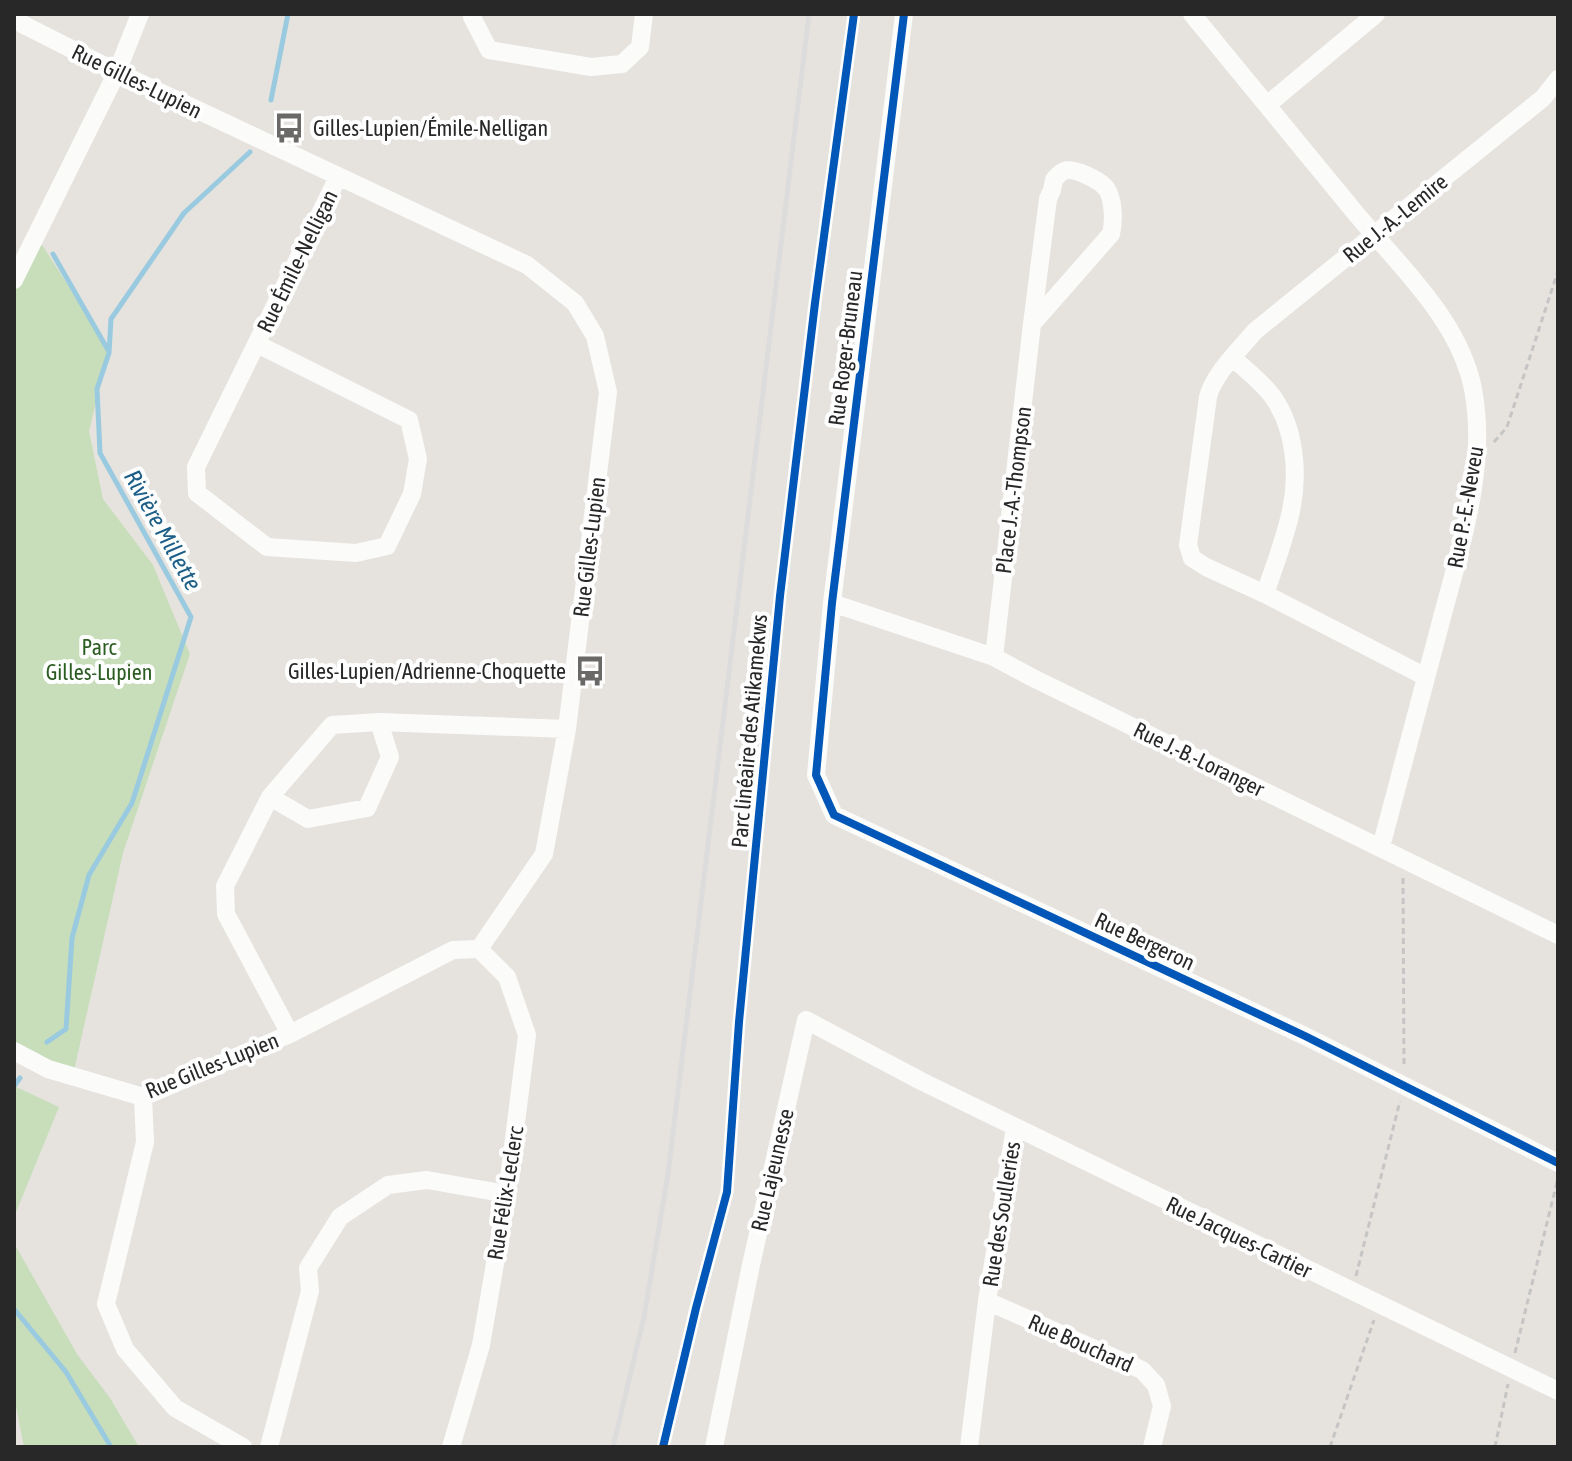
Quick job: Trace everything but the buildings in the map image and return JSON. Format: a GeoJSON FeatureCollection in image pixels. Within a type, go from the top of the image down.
{"type":"FeatureCollection","features":[{"type":"Feature","properties":{"kind":"street","name":"Rue Gilles-Lupien"},"geometry":{"type":"LineString","coordinates":[[14,14],[22,24],[117,72],[527,265],[575,303],[595,336],[608,392],[567,729],[544,854],[479,949],[453,950],[290,1034],[143,1097],[48,1069],[14,1051]]}},
{"type":"Feature","properties":{"kind":"street"},"geometry":{"type":"LineString","coordinates":[[14,280],[117,72],[140,14]]}},
{"type":"Feature","properties":{"kind":"street"},"geometry":{"type":"LineString","coordinates":[[472,14],[489,50],[591,67],[622,64],[640,47],[644,14]]}},
{"type":"Feature","properties":{"kind":"street","name":"Rue Roger-Bruneau"},"geometry":{"type":"LineString","coordinates":[[825,687],[832,603],[904,14]]}},
{"type":"Feature","properties":{"kind":"street","name":"Rue P.-E.-Neveu"},"geometry":{"type":"LineString","coordinates":[[1192,14],[1373,235],[1430,299],[1460,352],[1472,386],[1478,459],[1466,523],[1381,847]]}},
{"type":"Feature","properties":{"kind":"street"},"geometry":{"type":"LineString","coordinates":[[1267,105],[1376,14]]}},
{"type":"Feature","properties":{"kind":"street","name":"Rue J.-A.-Lemire"},"geometry":{"type":"LineString","coordinates":[[1426,677],[1192,558],[1188,545],[1210,389],[1255,331],[1543,98],[1558,79]]}},
{"type":"Feature","properties":{"kind":"street","name":"Place J.-A.-Thompson"},"geometry":{"type":"LineString","coordinates":[[994,657],[1032,324],[1048,199],[1054,180],[1063,171],[1083,173],[1106,189],[1111,202],[1111,234],[1032,324]]}},
{"type":"Feature","properties":{"kind":"street","name":"Rue Émile-Nelligan"},"geometry":{"type":"LineString","coordinates":[[257,344],[409,420],[418,459],[412,494],[387,546],[356,553],[267,547],[197,493],[196,467],[338,177]]}},
{"type":"Feature","properties":{"kind":"street"},"geometry":{"type":"LineString","coordinates":[[1233,358],[1263,386],[1286,419],[1294,460],[1291,511],[1265,594]]}},
{"type":"Feature","properties":{"kind":"street","name":"Rue J.-B.-Loranger"},"geometry":{"type":"LineString","coordinates":[[832,603],[994,657],[1558,935]]}},
{"type":"Feature","properties":{"kind":"street","name":"Rue Bergeron"},"geometry":{"type":"LineString","coordinates":[[825,687],[816,775],[834,815],[1305,1036],[1558,1163]]}},
{"type":"Feature","properties":{"kind":"street"},"geometry":{"type":"LineString","coordinates":[[270,797],[308,819],[367,808],[390,757],[379,722]]}},
{"type":"Feature","properties":{"kind":"street"},"geometry":{"type":"LineString","coordinates":[[290,1034],[226,914],[225,886],[270,797],[332,725],[379,722],[567,729]]}},
{"type":"Feature","properties":{"kind":"street","name":"Rue Félix-Leclerc"},"geometry":{"type":"LineString","coordinates":[[451,1447],[481,1345],[507,1194],[527,1035],[507,977],[479,949]]}},
{"type":"Feature","properties":{"kind":"street","name":"Rue Lajeunesse"},"geometry":{"type":"LineString","coordinates":[[714,1447],[806,1020],[921,1081]]}},
{"type":"Feature","properties":{"kind":"street","name":"Rue Jacques-Cartier"},"geometry":{"type":"LineString","coordinates":[[921,1081],[1558,1391]]}},
{"type":"Feature","properties":{"kind":"street"},"geometry":{"type":"LineString","coordinates":[[143,1097],[145,1142],[106,1304],[125,1349],[175,1408],[243,1447]]}},
{"type":"Feature","properties":{"kind":"street","name":"Rue des Soulleries"},"geometry":{"type":"LineString","coordinates":[[969,1447],[987,1301],[1015,1127]]}},
{"type":"Feature","properties":{"kind":"street"},"geometry":{"type":"LineString","coordinates":[[269,1447],[310,1291],[308,1268],[340,1217],[388,1185],[427,1180],[507,1194]]}},
{"type":"Feature","properties":{"kind":"street","name":"Rue Bouchard"},"geometry":{"type":"LineString","coordinates":[[987,1301],[1142,1370],[1156,1385],[1162,1406],[1152,1447]]}},
{"type":"Feature","properties":{"kind":"path"},"geometry":{"type":"LineString","coordinates":[[1478,459],[1507,427],[1558,271]]}},
{"type":"Feature","properties":{"kind":"path"},"geometry":{"type":"LineString","coordinates":[[1495,1447],[1558,1178]]}},
{"type":"Feature","properties":{"kind":"path"},"geometry":{"type":"LineString","coordinates":[[1330,1447],[1379,1305]]}},
{"type":"Feature","properties":{"kind":"green space","name":"Parc Gilles-Lupien"},"geometry":{"type":"Polygon","coordinates":[[[37,237],[109,349],[89,431],[103,499],[153,565],[190,654],[123,853],[73,1075],[14,1046],[14,283],[37,237]]]}},
{"type":"Feature","properties":{"kind":"green space"},"geometry":{"type":"Polygon","coordinates":[[[14,1086],[59,1107],[14,1217],[14,1086]]]}},
{"type":"Feature","properties":{"kind":"green space"},"geometry":{"type":"Polygon","coordinates":[[[14,1243],[77,1354],[110,1398],[139,1447],[24,1447],[14,1396],[14,1243]]]}},
{"type":"Feature","properties":{"kind":"waterway","name":"Rivière Millette"},"geometry":{"type":"LineString","coordinates":[[271,100],[288,14]]}},
{"type":"Feature","properties":{"kind":"waterway","name":"Rivière Millette"},"geometry":{"type":"LineString","coordinates":[[47,1042],[66,1029],[72,938],[89,875],[132,803],[191,617],[100,453],[97,389],[109,353],[111,319],[184,213],[250,152]]}},
{"type":"Feature","properties":{"kind":"waterway"},"geometry":{"type":"LineString","coordinates":[[53,254],[108,350]]}},
{"type":"Feature","properties":{"kind":"waterway","name":"Rivière Millette"},"geometry":{"type":"LineString","coordinates":[[14,1086],[20,1078]]}},
{"type":"Feature","properties":{"kind":"waterway","name":"Rivière Millette"},"geometry":{"type":"LineString","coordinates":[[14,1309],[66,1372],[111,1447]]}},
{"type":"Feature","properties":{"kind":"railway"},"geometry":{"type":"LineString","coordinates":[[613,1447],[644,1317],[668,1174],[809,14]]}},
{"type":"Feature","properties":{"kind":"cycle path","name":"Parc linéaire des Atikamekws"},"geometry":{"type":"LineString","coordinates":[[663,1447],[727,1192],[739,1022],[780,596],[854,14]]}},
{"type":"Feature","properties":{"kind":"cycle path"},"geometry":{"type":"LineString","coordinates":[[904,14],[832,603],[816,775],[834,815],[1305,1036],[1558,1163]]}},
{"type":"Feature","properties":{"kind":"place","name":"Gilles-Lupien/Émile-Nelligan"},"geometry":{"type":"Point","coordinates":[289,128]}},
{"type":"Feature","properties":{"kind":"place","name":"Gilles-Lupien/Adrienne-Choquette"},"geometry":{"type":"Point","coordinates":[590,671]}}]}
